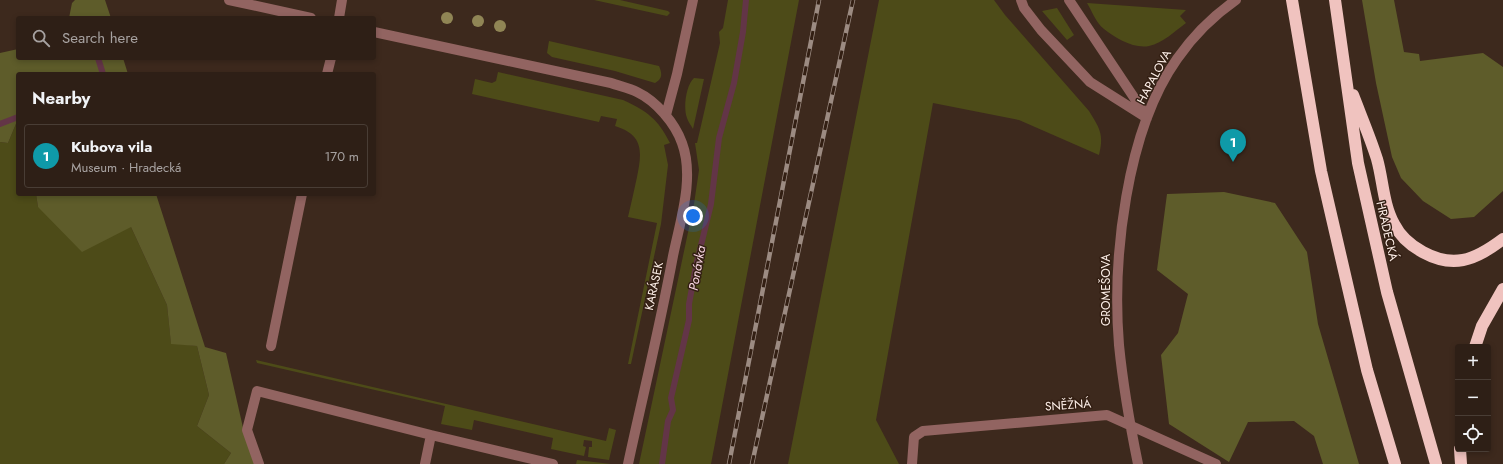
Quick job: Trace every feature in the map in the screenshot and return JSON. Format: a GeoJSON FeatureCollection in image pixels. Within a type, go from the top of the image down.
{"type":"FeatureCollection","features":[{"type":"Feature","properties":{"kind":"highway"},"geometry":{"type":"LineString","coordinates":[[1292,0],[1321,171],[1367,370],[1394,464]]}},
{"type":"Feature","properties":{"kind":"highway","name":"HRADECKÁ"},"geometry":{"type":"LineString","coordinates":[[1335,0],[1358,163],[1387,292],[1436,464]]}},
{"type":"Feature","properties":{"kind":"highway"},"geometry":{"type":"LineString","coordinates":[[1345,74],[1377,159],[1387,205],[1393,223],[1401,235],[1413,246],[1438,258],[1462,260],[1490,249],[1503,239]]}},
{"type":"Feature","properties":{"kind":"highway"},"geometry":{"type":"LineString","coordinates":[[1476,344],[1482,326],[1503,289]]}},
{"type":"Feature","properties":{"kind":"highway"},"geometry":{"type":"LineString","coordinates":[[1460,452],[1461,464]]}},
{"type":"Feature","properties":{"kind":"street"},"geometry":{"type":"LineString","coordinates":[[229,0],[302,16]]}},
{"type":"Feature","properties":{"kind":"street"},"geometry":{"type":"LineString","coordinates":[[339,16],[342,0]]}},
{"type":"Feature","properties":{"kind":"street"},"geometry":{"type":"LineString","coordinates":[[666,115],[677,74],[693,0]]}},
{"type":"Feature","properties":{"kind":"street"},"geometry":{"type":"LineString","coordinates":[[1020,0],[1024,8],[1041,30],[1090,82],[1147,118]]}},
{"type":"Feature","properties":{"kind":"street"},"geometry":{"type":"LineString","coordinates":[[1069,0],[1147,118]]}},
{"type":"Feature","properties":{"kind":"street","name":"HAPALOVA"},"geometry":{"type":"LineString","coordinates":[[1147,118],[1176,60],[1193,37],[1205,25],[1236,0]]}},
{"type":"Feature","properties":{"kind":"street","name":"KARÁSEK"},"geometry":{"type":"LineString","coordinates":[[376,32],[611,83],[637,92],[652,102],[666,115],[682,142],[687,166],[686,189],[666,294],[628,464]]}},
{"type":"Feature","properties":{"kind":"street"},"geometry":{"type":"LineString","coordinates":[[328,72],[330,60]]}},
{"type":"Feature","properties":{"kind":"street","name":"GROMEŠOVA"},"geometry":{"type":"LineString","coordinates":[[1138,464],[1119,345],[1117,299],[1120,244],[1130,181],[1147,118]]}},
{"type":"Feature","properties":{"kind":"street"},"geometry":{"type":"LineString","coordinates":[[270,346],[302,196]]}},
{"type":"Feature","properties":{"kind":"street"},"geometry":{"type":"LineString","coordinates":[[259,464],[247,430],[257,391],[553,464]]}},
{"type":"Feature","properties":{"kind":"street","name":"SNĚŽNÁ"},"geometry":{"type":"LineString","coordinates":[[912,464],[914,437],[923,431],[1107,415],[1216,464]]}},
{"type":"Feature","properties":{"kind":"street"},"geometry":{"type":"LineString","coordinates":[[425,464],[431,435]]}},
{"type":"Feature","properties":{"kind":"shaded area"},"geometry":{"type":"Polygon","coordinates":[[[75,0],[105,0],[110,16],[69,16],[72,3],[75,0]]]}},
{"type":"Feature","properties":{"kind":"shaded area"},"geometry":{"type":"Polygon","coordinates":[[[594,0],[620,0],[668,11],[670,13],[667,16],[594,0]]]}},
{"type":"Feature","properties":{"kind":"shaded area"},"geometry":{"type":"Polygon","coordinates":[[[728,0],[799,0],[711,464],[639,464],[694,204],[699,170],[695,143],[697,143],[720,43],[719,32],[723,28],[728,0]]]}},
{"type":"Feature","properties":{"kind":"shaded area"},"geometry":{"type":"Polygon","coordinates":[[[879,0],[994,0],[1005,15],[1089,111],[1100,132],[1101,142],[1099,155],[1019,120],[933,103],[876,420],[899,464],[788,464],[879,0]]]}},
{"type":"Feature","properties":{"kind":"shaded area"},"geometry":{"type":"Polygon","coordinates":[[[1362,0],[1394,0],[1404,52],[1419,54],[1420,61],[1483,53],[1503,67],[1503,191],[1474,217],[1451,219],[1423,201],[1401,178],[1392,157],[1376,83],[1362,0]]]}},
{"type":"Feature","properties":{"kind":"shaded area"},"geometry":{"type":"Polygon","coordinates":[[[1087,3],[1186,10],[1180,16],[1186,23],[1159,42],[1149,46],[1137,46],[1119,39],[1104,29],[1096,20],[1087,3]]]}},
{"type":"Feature","properties":{"kind":"shaded area"},"geometry":{"type":"Polygon","coordinates":[[[1057,8],[1074,35],[1067,40],[1042,11],[1057,8]]]}},
{"type":"Feature","properties":{"kind":"shaded area"},"geometry":{"type":"Polygon","coordinates":[[[549,41],[659,66],[661,78],[655,83],[615,71],[552,57],[547,53],[549,41]]]}},
{"type":"Feature","properties":{"kind":"shaded area"},"geometry":{"type":"Polygon","coordinates":[[[16,49],[16,60],[124,60],[127,72],[16,72],[16,124],[8,143],[0,142],[0,53],[16,49]]]}},
{"type":"Feature","properties":{"kind":"shaded area"},"geometry":{"type":"Polygon","coordinates":[[[498,72],[623,100],[639,108],[651,117],[661,128],[670,143],[664,145],[668,165],[661,224],[631,364],[628,364],[657,223],[628,217],[640,160],[639,146],[631,134],[615,126],[617,119],[601,116],[599,122],[472,94],[475,79],[492,83],[496,81],[498,72]]]}},
{"type":"Feature","properties":{"kind":"shaded area"},"geometry":{"type":"Polygon","coordinates":[[[694,78],[704,79],[693,129],[687,118],[685,103],[687,91],[691,81],[694,78]]]}},
{"type":"Feature","properties":{"kind":"shaded area"},"geometry":{"type":"Polygon","coordinates":[[[16,124],[16,196],[36,196],[38,207],[131,227],[167,305],[171,343],[197,346],[209,395],[197,426],[231,453],[224,464],[0,464],[0,142],[8,143],[16,124]]]}},
{"type":"Feature","properties":{"kind":"shaded area"},"geometry":{"type":"Polygon","coordinates":[[[1224,192],[1275,203],[1307,252],[1318,324],[1359,464],[1323,464],[1314,436],[1294,421],[1248,422],[1229,462],[1169,424],[1161,355],[1178,333],[1188,294],[1157,270],[1167,194],[1224,192]]]}},
{"type":"Feature","properties":{"kind":"shaded area"},"geometry":{"type":"Polygon","coordinates":[[[36,196],[157,196],[205,347],[226,353],[244,432],[255,464],[224,464],[231,453],[197,426],[209,395],[197,346],[171,344],[167,305],[131,227],[82,252],[38,207],[36,196]]]}},
{"type":"Feature","properties":{"kind":"shaded area"},"geometry":{"type":"Polygon","coordinates":[[[256,360],[606,441],[609,428],[616,430],[609,460],[588,457],[589,447],[592,447],[592,441],[584,440],[583,446],[586,447],[584,456],[551,449],[553,438],[474,420],[472,430],[441,424],[445,406],[257,363],[256,360]]]}},
{"type":"Feature","properties":{"kind":"shaded area"},"geometry":{"type":"Polygon","coordinates":[[[577,460],[611,464],[576,464],[577,460]]]}},
{"type":"Feature","properties":{"kind":"waterway","name":"Ponávka"},"geometry":{"type":"LineString","coordinates":[[662,464],[668,421],[673,410],[671,398],[689,320],[689,304],[696,266],[711,204],[719,138],[734,83],[743,32],[746,0]]}},
{"type":"Feature","properties":{"kind":"waterway"},"geometry":{"type":"LineString","coordinates":[[99,60],[102,72]]}},
{"type":"Feature","properties":{"kind":"waterway"},"geometry":{"type":"LineString","coordinates":[[0,124],[16,118]]}},
{"type":"Feature","properties":{"kind":"railway"},"geometry":{"type":"LineString","coordinates":[[729,464],[819,0]]}},
{"type":"Feature","properties":{"kind":"railway"},"geometry":{"type":"LineString","coordinates":[[752,464],[853,0]]}},
{"type":"Feature","properties":{"kind":"place","name":"Kubova vila"},"geometry":{"type":"Point","coordinates":[1233,162]}}]}
